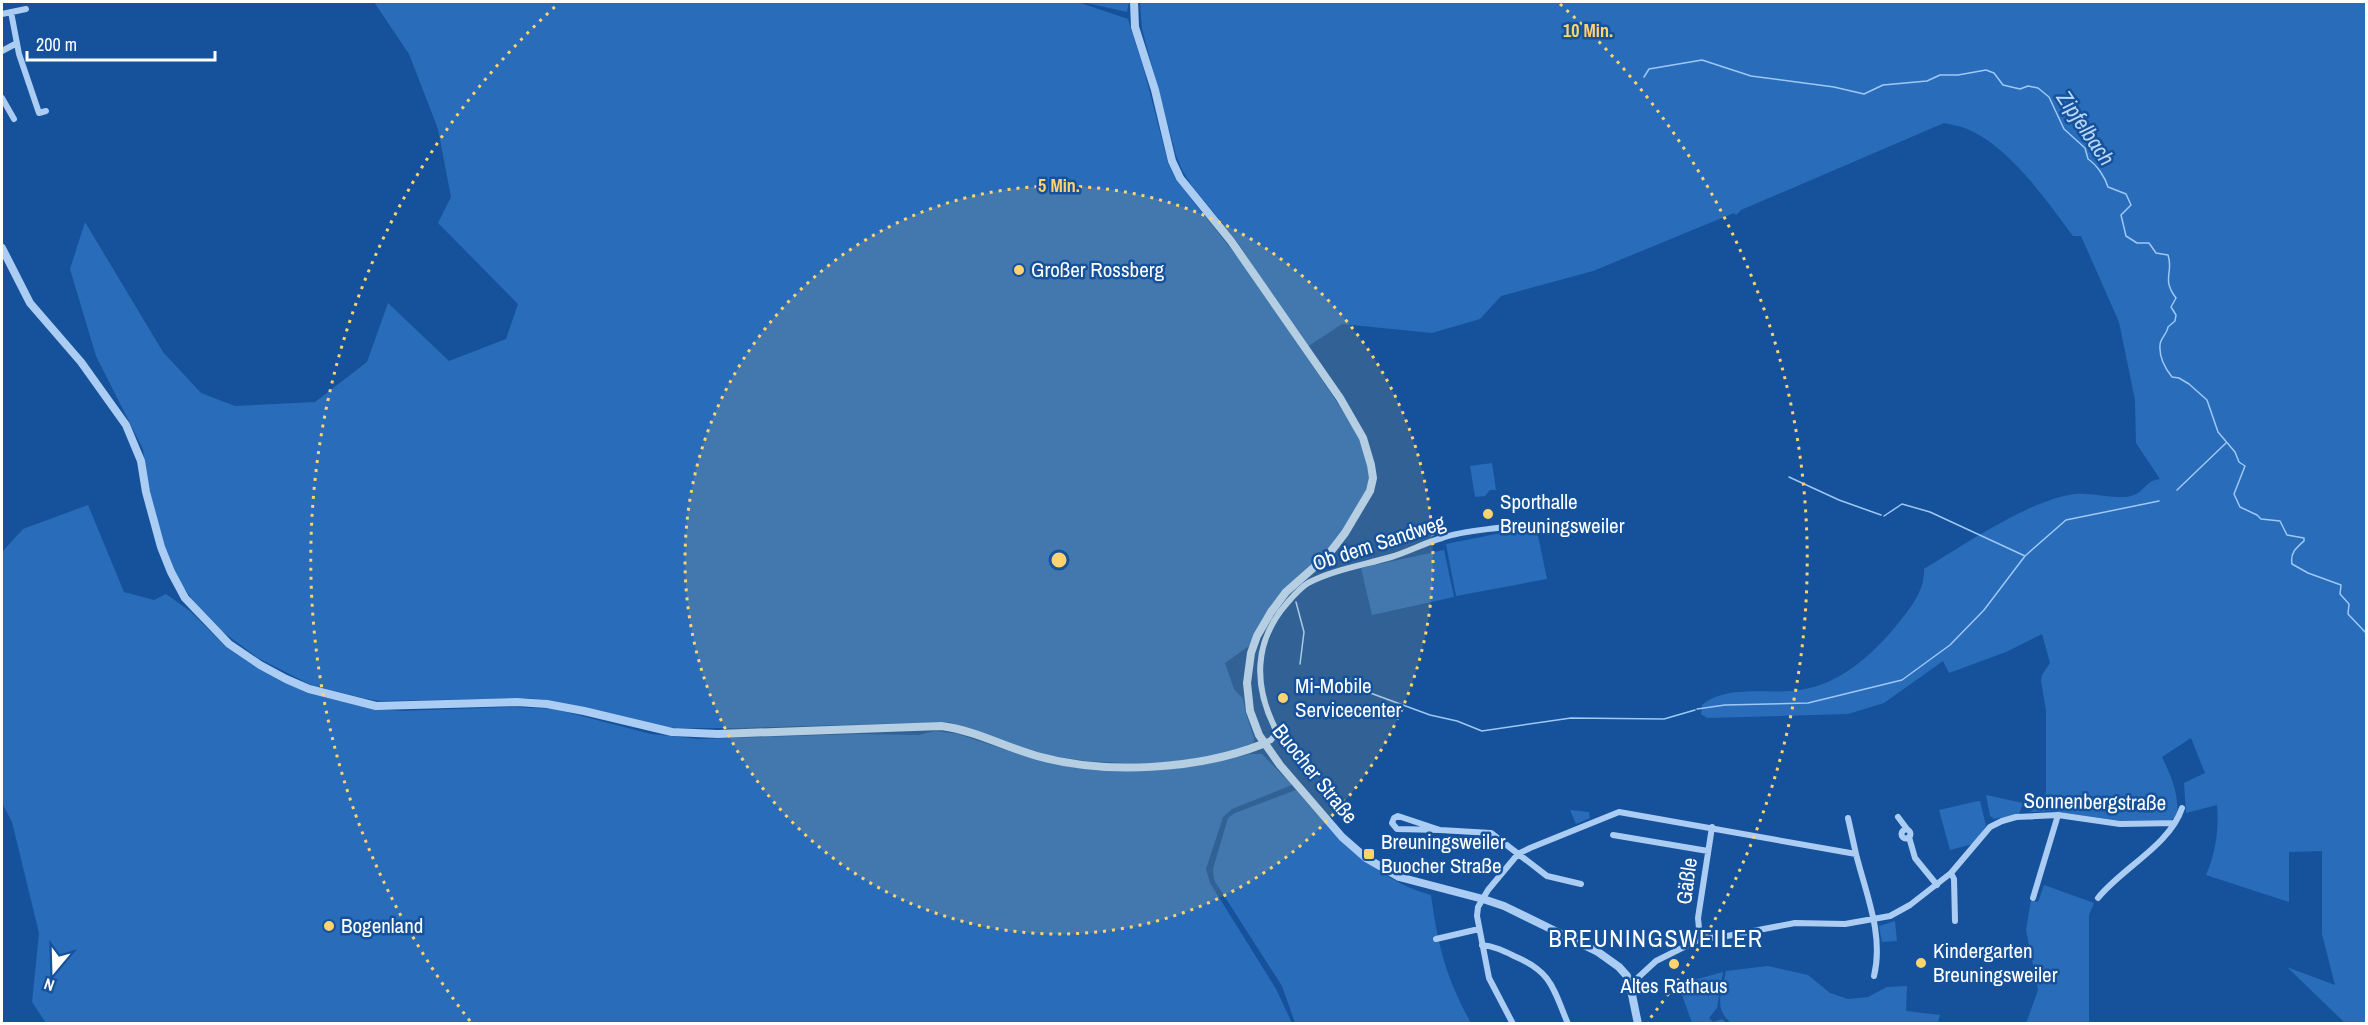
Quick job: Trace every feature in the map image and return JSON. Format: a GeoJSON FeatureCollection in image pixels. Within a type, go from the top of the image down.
{"type":"FeatureCollection","features":[{"type":"Feature","properties":{"kind":"street","name":"Buocher Straße"},"geometry":{"type":"LineString","coordinates":[[1134,2],[1135,27],[1155,90],[1172,161],[1180,178],[1231,241],[1340,398],[1362,438],[1371,465],[1373,477],[1370,491],[1345,533],[1328,555],[1286,592],[1263,623],[1251,653],[1248,693],[1254,725],[1263,744],[1342,837],[1366,858],[1399,877],[1483,899],[1520,913],[1598,952],[1623,971],[1630,985]]}},
{"type":"Feature","properties":{"kind":"street"},"geometry":{"type":"LineString","coordinates":[[2,14],[26,9]]}},
{"type":"Feature","properties":{"kind":"street"},"geometry":{"type":"LineString","coordinates":[[11,12],[17,44],[39,113],[46,111]]}},
{"type":"Feature","properties":{"kind":"street"},"geometry":{"type":"LineString","coordinates":[[2,51],[17,44]]}},
{"type":"Feature","properties":{"kind":"street"},"geometry":{"type":"LineString","coordinates":[[2,98],[14,118]]}},
{"type":"Feature","properties":{"kind":"street"},"geometry":{"type":"LineString","coordinates":[[2,248],[30,303],[97,382],[126,424],[136,448],[161,547],[185,598],[229,644],[260,665],[309,689],[376,706],[517,702],[547,704],[656,730],[697,734],[941,726],[957,728],[1039,756],[1100,765],[1194,764],[1263,744]]}},
{"type":"Feature","properties":{"kind":"street","name":"Ob dem Sandweg"},"geometry":{"type":"LineString","coordinates":[[1263,744],[1271,740],[1277,732],[1267,710],[1260,673],[1261,650],[1281,610],[1304,586],[1325,576],[1414,550],[1442,537],[1504,526]]}},
{"type":"Feature","properties":{"kind":"street","name":"Sonnenbergstraße"},"geometry":{"type":"LineString","coordinates":[[1630,985],[1656,961],[1700,939],[1795,923],[1845,924],[1875,921],[1899,912],[1951,873],[1990,826],[2016,817],[2058,815],[2120,824],[2174,823],[2182,808]]}},
{"type":"Feature","properties":{"kind":"street"},"geometry":{"type":"LineString","coordinates":[[1513,1023],[1489,978],[1477,916],[1478,907],[1483,899],[1518,854],[1616,812],[1856,854]]}},
{"type":"Feature","properties":{"kind":"street"},"geometry":{"type":"LineString","coordinates":[[2033,898],[2058,815]]}},
{"type":"Feature","properties":{"kind":"street"},"geometry":{"type":"LineString","coordinates":[[1440,830],[1401,816],[1396,816],[1392,820],[1397,829],[1491,833],[1547,876],[1581,884]]}},
{"type":"Feature","properties":{"kind":"street"},"geometry":{"type":"LineString","coordinates":[[1898,817],[1911,832],[1909,837],[1915,858],[1937,885]]}},
{"type":"Feature","properties":{"kind":"street"},"geometry":{"type":"LineString","coordinates":[[1848,818],[1875,921],[1878,945],[1874,976]]}},
{"type":"Feature","properties":{"kind":"street"},"geometry":{"type":"LineString","coordinates":[[2098,898],[2107,887],[2155,847],[2174,823]]}},
{"type":"Feature","properties":{"kind":"street","name":"Gäßle"},"geometry":{"type":"LineString","coordinates":[[1700,939],[1698,918],[1712,827]]}},
{"type":"Feature","properties":{"kind":"street"},"geometry":{"type":"LineString","coordinates":[[1614,835],[1707,851]]}},
{"type":"Feature","properties":{"kind":"street"},"geometry":{"type":"LineString","coordinates":[[1951,873],[1954,879],[1955,921]]}},
{"type":"Feature","properties":{"kind":"street"},"geometry":{"type":"LineString","coordinates":[[1436,939],[1479,929]]}},
{"type":"Feature","properties":{"kind":"street"},"geometry":{"type":"LineString","coordinates":[[1482,945],[1496,948],[1541,970],[1552,985],[1568,1023]]}},
{"type":"Feature","properties":{"kind":"street"},"geometry":{"type":"LineString","coordinates":[[1630,985],[1638,1023]]}},
{"type":"Feature","properties":{"kind":"shaded area"},"geometry":{"type":"Polygon","coordinates":[[[374,2],[1078,2],[1128,19],[1168,163],[1175,178],[1242,263],[1333,396],[1358,436],[1367,457],[1370,482],[1362,501],[1331,548],[1275,601],[1264,616],[1249,646],[1225,663],[1234,689],[1243,699],[1254,738],[1253,744],[1204,759],[1143,764],[1086,761],[1047,755],[1009,745],[949,722],[676,728],[554,701],[529,698],[380,701],[311,685],[258,658],[211,623],[175,574],[148,501],[143,449],[96,356],[70,269],[85,222],[163,352],[201,393],[235,406],[315,402],[367,362],[388,303],[449,361],[506,339],[518,304],[438,223],[451,197],[438,129],[409,54],[374,2]]]}},
{"type":"Feature","properties":{"kind":"shaded area"},"geometry":{"type":"Polygon","coordinates":[[[1082,2],[1129,2],[1127,12],[1082,2]]]}},
{"type":"Feature","properties":{"kind":"shaded area"},"geometry":{"type":"Polygon","coordinates":[[[1140,2],[2366,2],[2366,1023],[2345,1023],[2287,967],[2335,985],[2322,934],[2322,851],[2289,852],[2289,902],[2206,875],[2216,840],[2217,805],[2186,813],[2184,783],[2205,773],[2191,738],[2162,757],[2177,799],[2177,815],[2171,820],[2121,821],[2052,811],[2030,812],[2042,801],[2046,792],[2046,710],[2041,681],[2050,663],[2042,634],[2006,652],[1949,673],[1943,661],[1884,703],[1848,714],[1707,718],[1701,714],[1702,705],[1722,695],[1808,689],[1838,677],[1878,646],[1909,609],[1920,590],[1924,569],[2018,514],[2057,498],[2075,494],[2128,497],[2160,479],[2136,443],[2135,400],[2119,322],[2081,236],[2073,236],[2026,176],[1998,148],[1967,129],[1944,123],[1741,210],[1736,215],[1734,213],[1593,271],[1501,296],[1480,319],[1432,333],[1342,324],[1307,347],[1236,240],[1192,186],[1182,170],[1142,29],[1140,2]]]}},
{"type":"Feature","properties":{"kind":"shaded area"},"geometry":{"type":"Polygon","coordinates":[[[1492,463],[1496,490],[1490,490],[1485,496],[1475,497],[1470,466],[1492,463]]]}},
{"type":"Feature","properties":{"kind":"shaded area"},"geometry":{"type":"Polygon","coordinates":[[[88,505],[124,592],[154,600],[166,594],[190,611],[226,647],[256,667],[307,693],[368,708],[402,711],[513,707],[554,709],[651,734],[698,739],[858,734],[919,735],[935,731],[958,734],[1027,757],[1079,767],[1172,769],[1250,754],[1262,754],[1292,785],[1232,809],[1223,817],[1206,869],[1210,883],[1276,989],[1292,1023],[46,1023],[32,1002],[39,933],[12,822],[2,803],[2,552],[23,529],[88,505]]]}},
{"type":"Feature","properties":{"kind":"shaded area"},"geometry":{"type":"Polygon","coordinates":[[[1536,526],[1547,579],[1456,596],[1446,544],[1536,526]]]}},
{"type":"Feature","properties":{"kind":"shaded area"},"geometry":{"type":"Polygon","coordinates":[[[1444,550],[1454,597],[1372,615],[1361,568],[1444,550]]]}},
{"type":"Feature","properties":{"kind":"shaded area"},"geometry":{"type":"Polygon","coordinates":[[[1296,790],[1356,853],[1391,878],[1431,895],[1444,961],[1455,991],[1471,1023],[1295,1023],[1282,986],[1214,880],[1213,869],[1228,818],[1235,813],[1296,790]]]}},
{"type":"Feature","properties":{"kind":"shaded area"},"geometry":{"type":"Polygon","coordinates":[[[1986,795],[2023,803],[2019,814],[1994,819],[1990,816],[1986,795]]]}},
{"type":"Feature","properties":{"kind":"shaded area"},"geometry":{"type":"Polygon","coordinates":[[[1980,801],[1986,826],[1973,844],[1950,850],[1939,810],[1980,801]]]}},
{"type":"Feature","properties":{"kind":"shaded area"},"geometry":{"type":"Polygon","coordinates":[[[1570,810],[1589,812],[1590,818],[1576,824],[1570,810]]]}},
{"type":"Feature","properties":{"kind":"shaded area"},"geometry":{"type":"Polygon","coordinates":[[[2044,885],[2094,903],[2089,915],[2089,1023],[2023,1024],[2027,1021],[2038,990],[2026,930],[2031,900],[2038,902],[2044,885]]]}},
{"type":"Feature","properties":{"kind":"shaded area"},"geometry":{"type":"Polygon","coordinates":[[[1895,921],[1897,941],[1882,942],[1879,926],[1895,921]]]}},
{"type":"Feature","properties":{"kind":"shaded area"},"geometry":{"type":"Polygon","coordinates":[[[1768,966],[1808,975],[1830,993],[1848,999],[1868,997],[1887,987],[1907,986],[1906,1011],[1940,1015],[1938,1023],[1731,1023],[1725,1017],[1720,1005],[1726,971],[1768,966]]]}},
{"type":"Feature","properties":{"kind":"shaded area"},"geometry":{"type":"Polygon","coordinates":[[[1723,972],[1717,1008],[1709,1018],[1713,1022],[1722,1019],[1727,1023],[1692,1023],[1681,992],[1690,981],[1723,972]]]}},
{"type":"Feature","properties":{"kind":"waterway","name":"Zipfelbach"},"geometry":{"type":"LineString","coordinates":[[1644,77],[1649,69],[1702,60],[1751,76],[1834,87],[1864,94],[1883,85],[1927,81],[1940,75],[1958,75],[1986,70],[1994,73],[2003,85],[2020,89],[2028,86],[2038,88],[2049,97],[2064,129],[2085,148],[2088,159],[2100,172],[2108,187],[2126,194],[2131,205],[2121,215],[2126,236],[2137,243],[2149,243],[2156,253],[2168,255],[2170,266],[2168,281],[2176,298],[2171,307],[2176,315],[2175,321],[2168,327],[2160,343],[2161,358],[2172,377],[2189,384],[2207,400],[2218,432],[2235,452],[2239,462],[2245,466],[2234,494],[2240,507],[2261,519],[2280,521],[2287,535],[2304,538],[2293,554],[2292,564],[2308,573],[2341,585],[2340,594],[2349,604],[2348,614],[2366,633]]}},
{"type":"Feature","properties":{"kind":"waterway"},"geometry":{"type":"LineString","coordinates":[[2177,490],[2226,443]]}},
{"type":"Feature","properties":{"kind":"waterway"},"geometry":{"type":"LineString","coordinates":[[1789,477],[1839,500],[1881,515]]}},
{"type":"Feature","properties":{"kind":"waterway"},"geometry":{"type":"LineString","coordinates":[[1697,709],[1725,705],[1808,703],[1902,680],[1950,645],[1984,610],[2025,556],[2066,520],[2159,501]]}},
{"type":"Feature","properties":{"kind":"waterway"},"geometry":{"type":"LineString","coordinates":[[1884,516],[1902,504],[1930,512],[2025,556]]}},
{"type":"Feature","properties":{"kind":"waterway"},"geometry":{"type":"LineString","coordinates":[[1296,602],[1304,632],[1300,664]]}},
{"type":"Feature","properties":{"kind":"waterway"},"geometry":{"type":"LineString","coordinates":[[1354,687],[1482,731],[1571,718],[1664,719],[1695,710]]}},
{"type":"Feature","properties":{"kind":"place","name":"Großer Rossberg"},"geometry":{"type":"Point","coordinates":[1019,270]}},
{"type":"Feature","properties":{"kind":"place","name":"Sporthalle Breuningsweiler"},"geometry":{"type":"Point","coordinates":[1488,514]}},
{"type":"Feature","properties":{"kind":"place","name":"Mi-Mobile Servicecenter"},"geometry":{"type":"Point","coordinates":[1283,698]}},
{"type":"Feature","properties":{"kind":"place","name":"Breuningsweiler Buocher Straße"},"geometry":{"type":"Point","coordinates":[1369,854]}},
{"type":"Feature","properties":{"kind":"place","name":"Bogenland"},"geometry":{"type":"Point","coordinates":[329,926]}},
{"type":"Feature","properties":{"kind":"place","name":"Kindergarten Breuningsweiler"},"geometry":{"type":"Point","coordinates":[1921,963]}},
{"type":"Feature","properties":{"kind":"place","name":"Altes Rathaus"},"geometry":{"type":"Point","coordinates":[1674,964]}},
{"type":"Feature","properties":{"kind":"district","name":"BREUNINGSWEILER"},"geometry":{"type":"Point","coordinates":[1656,939]}}]}
